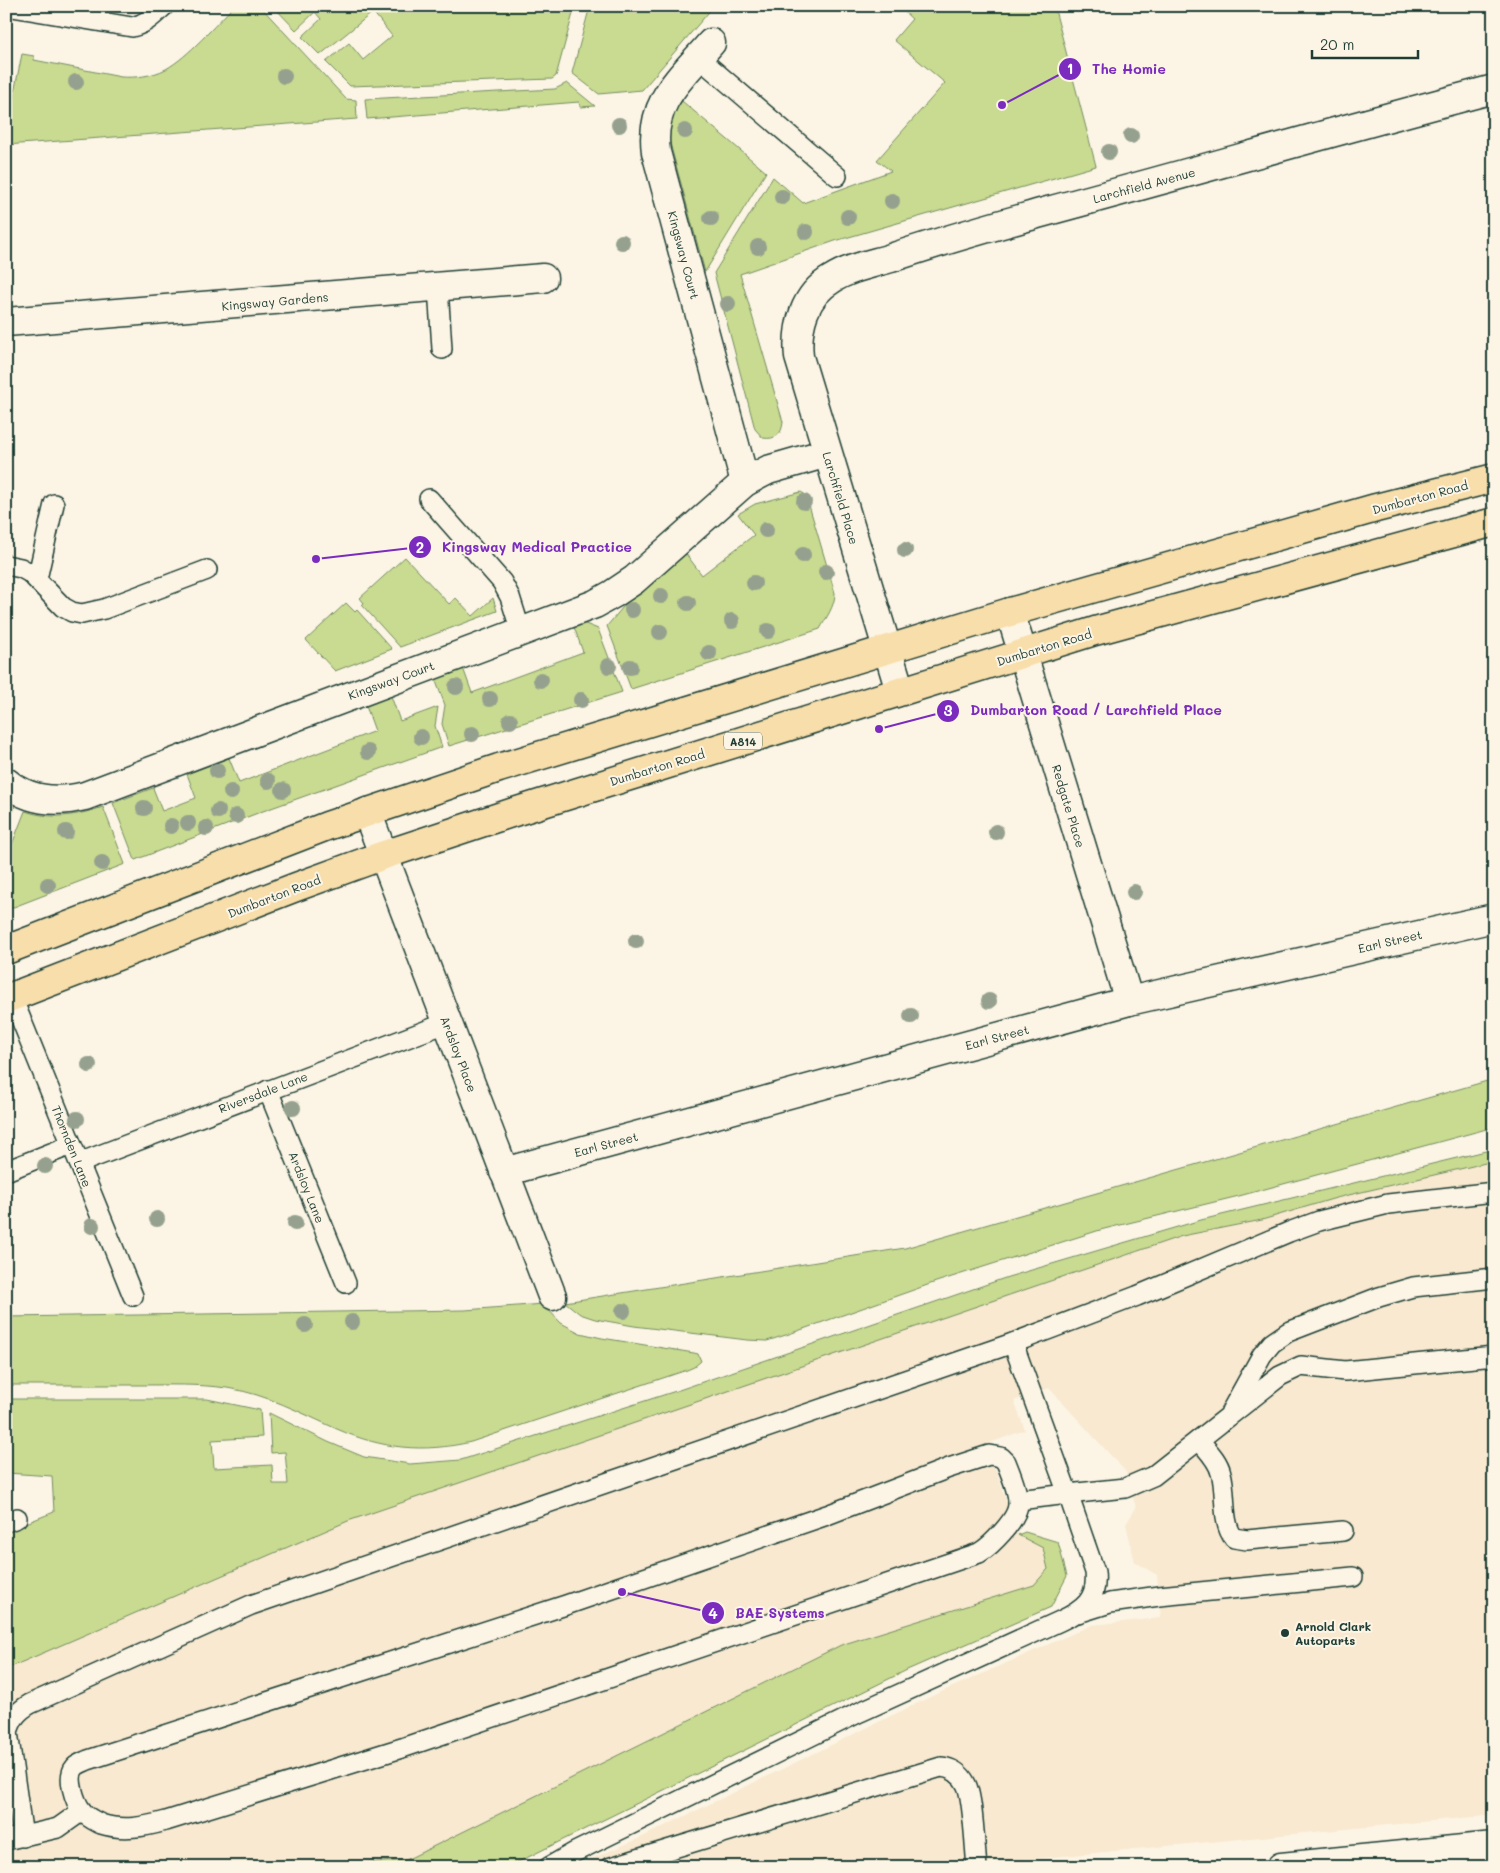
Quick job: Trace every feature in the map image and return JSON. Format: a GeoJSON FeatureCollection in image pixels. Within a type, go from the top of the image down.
{"type":"FeatureCollection","features":[{"type":"Feature","properties":{"kind":"main road","name":"Dumbarton Road"},"geometry":{"type":"LineString","coordinates":[[6,950],[284,842],[367,812],[483,774],[887,648],[1376,508],[1494,478]]}},
{"type":"Feature","properties":{"kind":"main road","name":"Dumbarton Road"},"geometry":{"type":"LineString","coordinates":[[9,998],[296,887],[384,855],[511,813],[1022,653],[1494,522]]}},
{"type":"Feature","properties":{"kind":"street","name":"Kingsway Court"},"geometry":{"type":"LineString","coordinates":[[704,50],[664,100],[656,121],[654,140],[744,482]]}},
{"type":"Feature","properties":{"kind":"street","name":"Larchfield Avenue"},"geometry":{"type":"LineString","coordinates":[[807,304],[818,290],[832,279],[849,271],[947,239],[1494,90]]}},
{"type":"Feature","properties":{"kind":"street","name":"Kingsway Gardens"},"geometry":{"type":"LineString","coordinates":[[6,322],[544,278]]}},
{"type":"Feature","properties":{"kind":"street","name":"Larchfield Place"},"geometry":{"type":"LineString","coordinates":[[807,304],[800,322],[797,341],[799,357],[900,691]]}},
{"type":"Feature","properties":{"kind":"street","name":"Kingsway Court"},"geometry":{"type":"LineString","coordinates":[[6,782],[26,793],[50,800],[72,799],[85,796],[595,604],[634,580],[744,482],[768,470],[827,453]]}},
{"type":"Feature","properties":{"kind":"street","name":"Redgate Place"},"geometry":{"type":"LineString","coordinates":[[1010,612],[1128,1001]]}},
{"type":"Feature","properties":{"kind":"street","name":"Ardsloy Place"},"geometry":{"type":"LineString","coordinates":[[367,812],[446,1023],[552,1296]]}},
{"type":"Feature","properties":{"kind":"street","name":"Earl Street"},"geometry":{"type":"LineString","coordinates":[[504,1172],[1128,1001],[1494,918]]}},
{"type":"Feature","properties":{"kind":"street"},"geometry":{"type":"LineString","coordinates":[[1281,1867],[1494,1846]]}},
{"type":"Feature","properties":{"kind":"lane"},"geometry":{"type":"LineString","coordinates":[[6,6],[132,27],[141,25],[149,20],[164,6]]}},
{"type":"Feature","properties":{"kind":"lane"},"geometry":{"type":"LineString","coordinates":[[704,50],[837,176]]}},
{"type":"Feature","properties":{"kind":"lane"},"geometry":{"type":"LineString","coordinates":[[438,287],[442,349]]}},
{"type":"Feature","properties":{"kind":"lane"},"geometry":{"type":"LineString","coordinates":[[429,500],[502,582],[510,598],[521,632]]}},
{"type":"Feature","properties":{"kind":"lane"},"geometry":{"type":"LineString","coordinates":[[37,579],[54,504]]}},
{"type":"Feature","properties":{"kind":"lane"},"geometry":{"type":"LineString","coordinates":[[6,565],[21,568],[37,579],[63,607],[72,612],[82,614],[104,609],[207,570]]}},
{"type":"Feature","properties":{"kind":"lane","name":"Thornden Lane"},"geometry":{"type":"LineString","coordinates":[[9,998],[133,1296]]}},
{"type":"Feature","properties":{"kind":"lane","name":"Riversdale Lane"},"geometry":{"type":"LineString","coordinates":[[79,1163],[446,1023]]}},
{"type":"Feature","properties":{"kind":"lane","name":"Ardsloy Lane"},"geometry":{"type":"LineString","coordinates":[[268,1090],[346,1284]]}},
{"type":"Feature","properties":{"kind":"lane"},"geometry":{"type":"LineString","coordinates":[[6,1171],[71,1145]]}},
{"type":"Feature","properties":{"kind":"lane"},"geometry":{"type":"LineString","coordinates":[[82,1811],[58,1828],[14,1838],[7,1732],[11,1721],[19,1711],[30,1704],[251,1605],[1013,1344],[1137,1296],[1319,1221],[1388,1204],[1494,1192]]}},
{"type":"Feature","properties":{"kind":"lane"},"geometry":{"type":"LineString","coordinates":[[1227,1419],[1262,1355],[1272,1343],[1288,1332],[1379,1297],[1413,1287],[1494,1278]]}},
{"type":"Feature","properties":{"kind":"lane"},"geometry":{"type":"LineString","coordinates":[[1013,1344],[1095,1572],[1096,1584],[1094,1594],[1083,1607],[1072,1615]]}},
{"type":"Feature","properties":{"kind":"lane"},"geometry":{"type":"LineString","coordinates":[[1018,1500],[1118,1489],[1139,1483],[1160,1471],[1280,1376],[1300,1366],[1345,1371],[1494,1356]]}},
{"type":"Feature","properties":{"kind":"lane"},"geometry":{"type":"LineString","coordinates":[[1200,1440],[1221,1471],[1228,1528],[1234,1538],[1247,1540],[1343,1530]]}},
{"type":"Feature","properties":{"kind":"lane"},"geometry":{"type":"LineString","coordinates":[[996,1455],[1006,1462],[1018,1500],[1014,1516],[991,1545],[979,1553],[372,1758],[158,1823],[126,1828],[110,1827],[98,1823],[82,1811],[78,1805],[71,1783],[72,1772],[75,1767],[88,1760],[566,1605],[827,1515],[979,1457],[996,1455]]}},
{"type":"Feature","properties":{"kind":"lane"},"geometry":{"type":"LineString","coordinates":[[549,1867],[575,1852],[860,1712],[1072,1615],[1110,1603],[1159,1596],[1353,1577]]}},
{"type":"Feature","properties":{"kind":"lane"},"geometry":{"type":"LineString","coordinates":[[611,1867],[941,1767],[949,1768],[967,1785],[977,1867]]}},
{"type":"Feature","properties":{"kind":"shaded area"},"geometry":{"type":"Polygon","coordinates":[[[1494,1161],[1494,1815],[946,1867],[587,1867],[586,1861],[636,1840],[930,1697],[1092,1625],[1161,1618],[1157,1575],[1135,1562],[1126,1524],[1136,1508],[1126,1472],[1049,1388],[1014,1401],[1025,1430],[987,1444],[1018,1535],[1025,1532],[1058,1542],[1067,1576],[1051,1607],[907,1670],[508,1867],[6,1867],[6,1669],[348,1521],[504,1466],[1182,1236],[1262,1220],[1336,1198],[1494,1161]]]}},
{"type":"Feature","properties":{"kind":"green space"},"geometry":{"type":"Polygon","coordinates":[[[234,6],[260,6],[346,99],[356,100],[357,119],[6,145],[6,132],[22,54],[34,56],[34,60],[121,77],[150,75],[166,69],[184,56],[234,6]]]}},
{"type":"Feature","properties":{"kind":"green space"},"geometry":{"type":"Polygon","coordinates":[[[273,6],[575,6],[556,76],[552,79],[350,86],[326,62],[349,43],[363,60],[392,36],[373,12],[320,55],[302,37],[321,19],[315,12],[296,30],[273,6]]]}},
{"type":"Feature","properties":{"kind":"green space"},"geometry":{"type":"Polygon","coordinates":[[[590,6],[714,6],[642,90],[599,94],[572,73],[590,6]]]}},
{"type":"Feature","properties":{"kind":"green space"},"geometry":{"type":"Polygon","coordinates":[[[898,6],[1054,6],[1096,166],[835,241],[740,274],[783,422],[778,435],[771,438],[763,438],[755,429],[714,273],[773,177],[803,203],[891,171],[877,160],[945,83],[894,40],[912,19],[898,6]]]}},
{"type":"Feature","properties":{"kind":"green space"},"geometry":{"type":"Polygon","coordinates":[[[567,83],[595,106],[580,107],[579,102],[367,119],[365,99],[555,89],[567,83]]]}},
{"type":"Feature","properties":{"kind":"green space"},"geometry":{"type":"Polygon","coordinates":[[[676,96],[766,172],[705,272],[667,132],[676,96]]]}},
{"type":"Feature","properties":{"kind":"green space"},"geometry":{"type":"Polygon","coordinates":[[[801,492],[806,495],[835,593],[832,607],[820,629],[631,689],[607,626],[628,601],[686,554],[702,575],[754,535],[738,514],[755,504],[801,492]]]}},
{"type":"Feature","properties":{"kind":"green space"},"geometry":{"type":"Polygon","coordinates":[[[405,557],[449,604],[456,598],[473,616],[493,598],[497,611],[400,647],[362,605],[364,603],[360,598],[405,557]]]}},
{"type":"Feature","properties":{"kind":"green space"},"geometry":{"type":"Polygon","coordinates":[[[346,603],[355,612],[357,610],[392,649],[335,671],[306,640],[346,603]]]}},
{"type":"Feature","properties":{"kind":"green space"},"geometry":{"type":"Polygon","coordinates":[[[583,623],[598,629],[622,692],[449,746],[442,724],[445,705],[435,679],[463,668],[472,693],[583,652],[574,627],[583,623]]]}},
{"type":"Feature","properties":{"kind":"green space"},"geometry":{"type":"Polygon","coordinates":[[[391,696],[400,721],[438,707],[435,726],[442,747],[263,811],[135,860],[113,803],[153,788],[162,811],[196,798],[187,774],[229,758],[239,783],[375,731],[366,706],[391,696]]]}},
{"type":"Feature","properties":{"kind":"green space"},"geometry":{"type":"Polygon","coordinates":[[[6,803],[15,807],[6,830],[6,803]]]}},
{"type":"Feature","properties":{"kind":"green space"},"geometry":{"type":"Polygon","coordinates":[[[103,807],[125,864],[6,910],[6,860],[25,811],[35,814],[64,816],[103,807]]]}},
{"type":"Feature","properties":{"kind":"green space"},"geometry":{"type":"Polygon","coordinates":[[[1494,1079],[1494,1127],[1239,1196],[1100,1230],[936,1282],[767,1341],[634,1326],[595,1319],[580,1314],[565,1302],[905,1248],[1494,1079]]]}},
{"type":"Feature","properties":{"kind":"green space"},"geometry":{"type":"Polygon","coordinates":[[[1494,1149],[1494,1161],[1336,1198],[1262,1220],[1182,1236],[348,1521],[6,1669],[6,1531],[54,1512],[52,1476],[6,1473],[6,1399],[207,1399],[260,1410],[262,1437],[212,1440],[214,1468],[272,1465],[273,1484],[288,1484],[285,1452],[271,1453],[269,1413],[328,1442],[364,1457],[410,1464],[461,1460],[679,1390],[1008,1277],[1201,1220],[1494,1149]]]}},
{"type":"Feature","properties":{"kind":"green space"},"geometry":{"type":"Polygon","coordinates":[[[543,1304],[561,1323],[580,1333],[694,1353],[698,1354],[701,1361],[687,1370],[471,1442],[419,1448],[387,1445],[354,1436],[270,1399],[227,1388],[184,1385],[6,1385],[6,1317],[465,1310],[543,1304]]]}},
{"type":"Feature","properties":{"kind":"green space"},"geometry":{"type":"Polygon","coordinates":[[[1025,1532],[1058,1542],[1067,1576],[1051,1607],[907,1670],[508,1867],[316,1867],[406,1860],[841,1645],[1034,1585],[1048,1569],[1043,1548],[1018,1535],[1025,1532]]]}},
{"type":"Feature","properties":{"kind":"place","name":"The Homie"},"geometry":{"type":"Point","coordinates":[1002,105]}},
{"type":"Feature","properties":{"kind":"place","name":"Kingsway Medical Practice"},"geometry":{"type":"Point","coordinates":[316,559]}},
{"type":"Feature","properties":{"kind":"place","name":"Dumbarton Road / Larchfield Place"},"geometry":{"type":"Point","coordinates":[879,729]}},
{"type":"Feature","properties":{"kind":"place","name":"BAE Systems"},"geometry":{"type":"Point","coordinates":[622,1592]}},
{"type":"Feature","properties":{"kind":"place","name":"Arnold Clark Autoparts"},"geometry":{"type":"Point","coordinates":[1285,1633]}}]}
